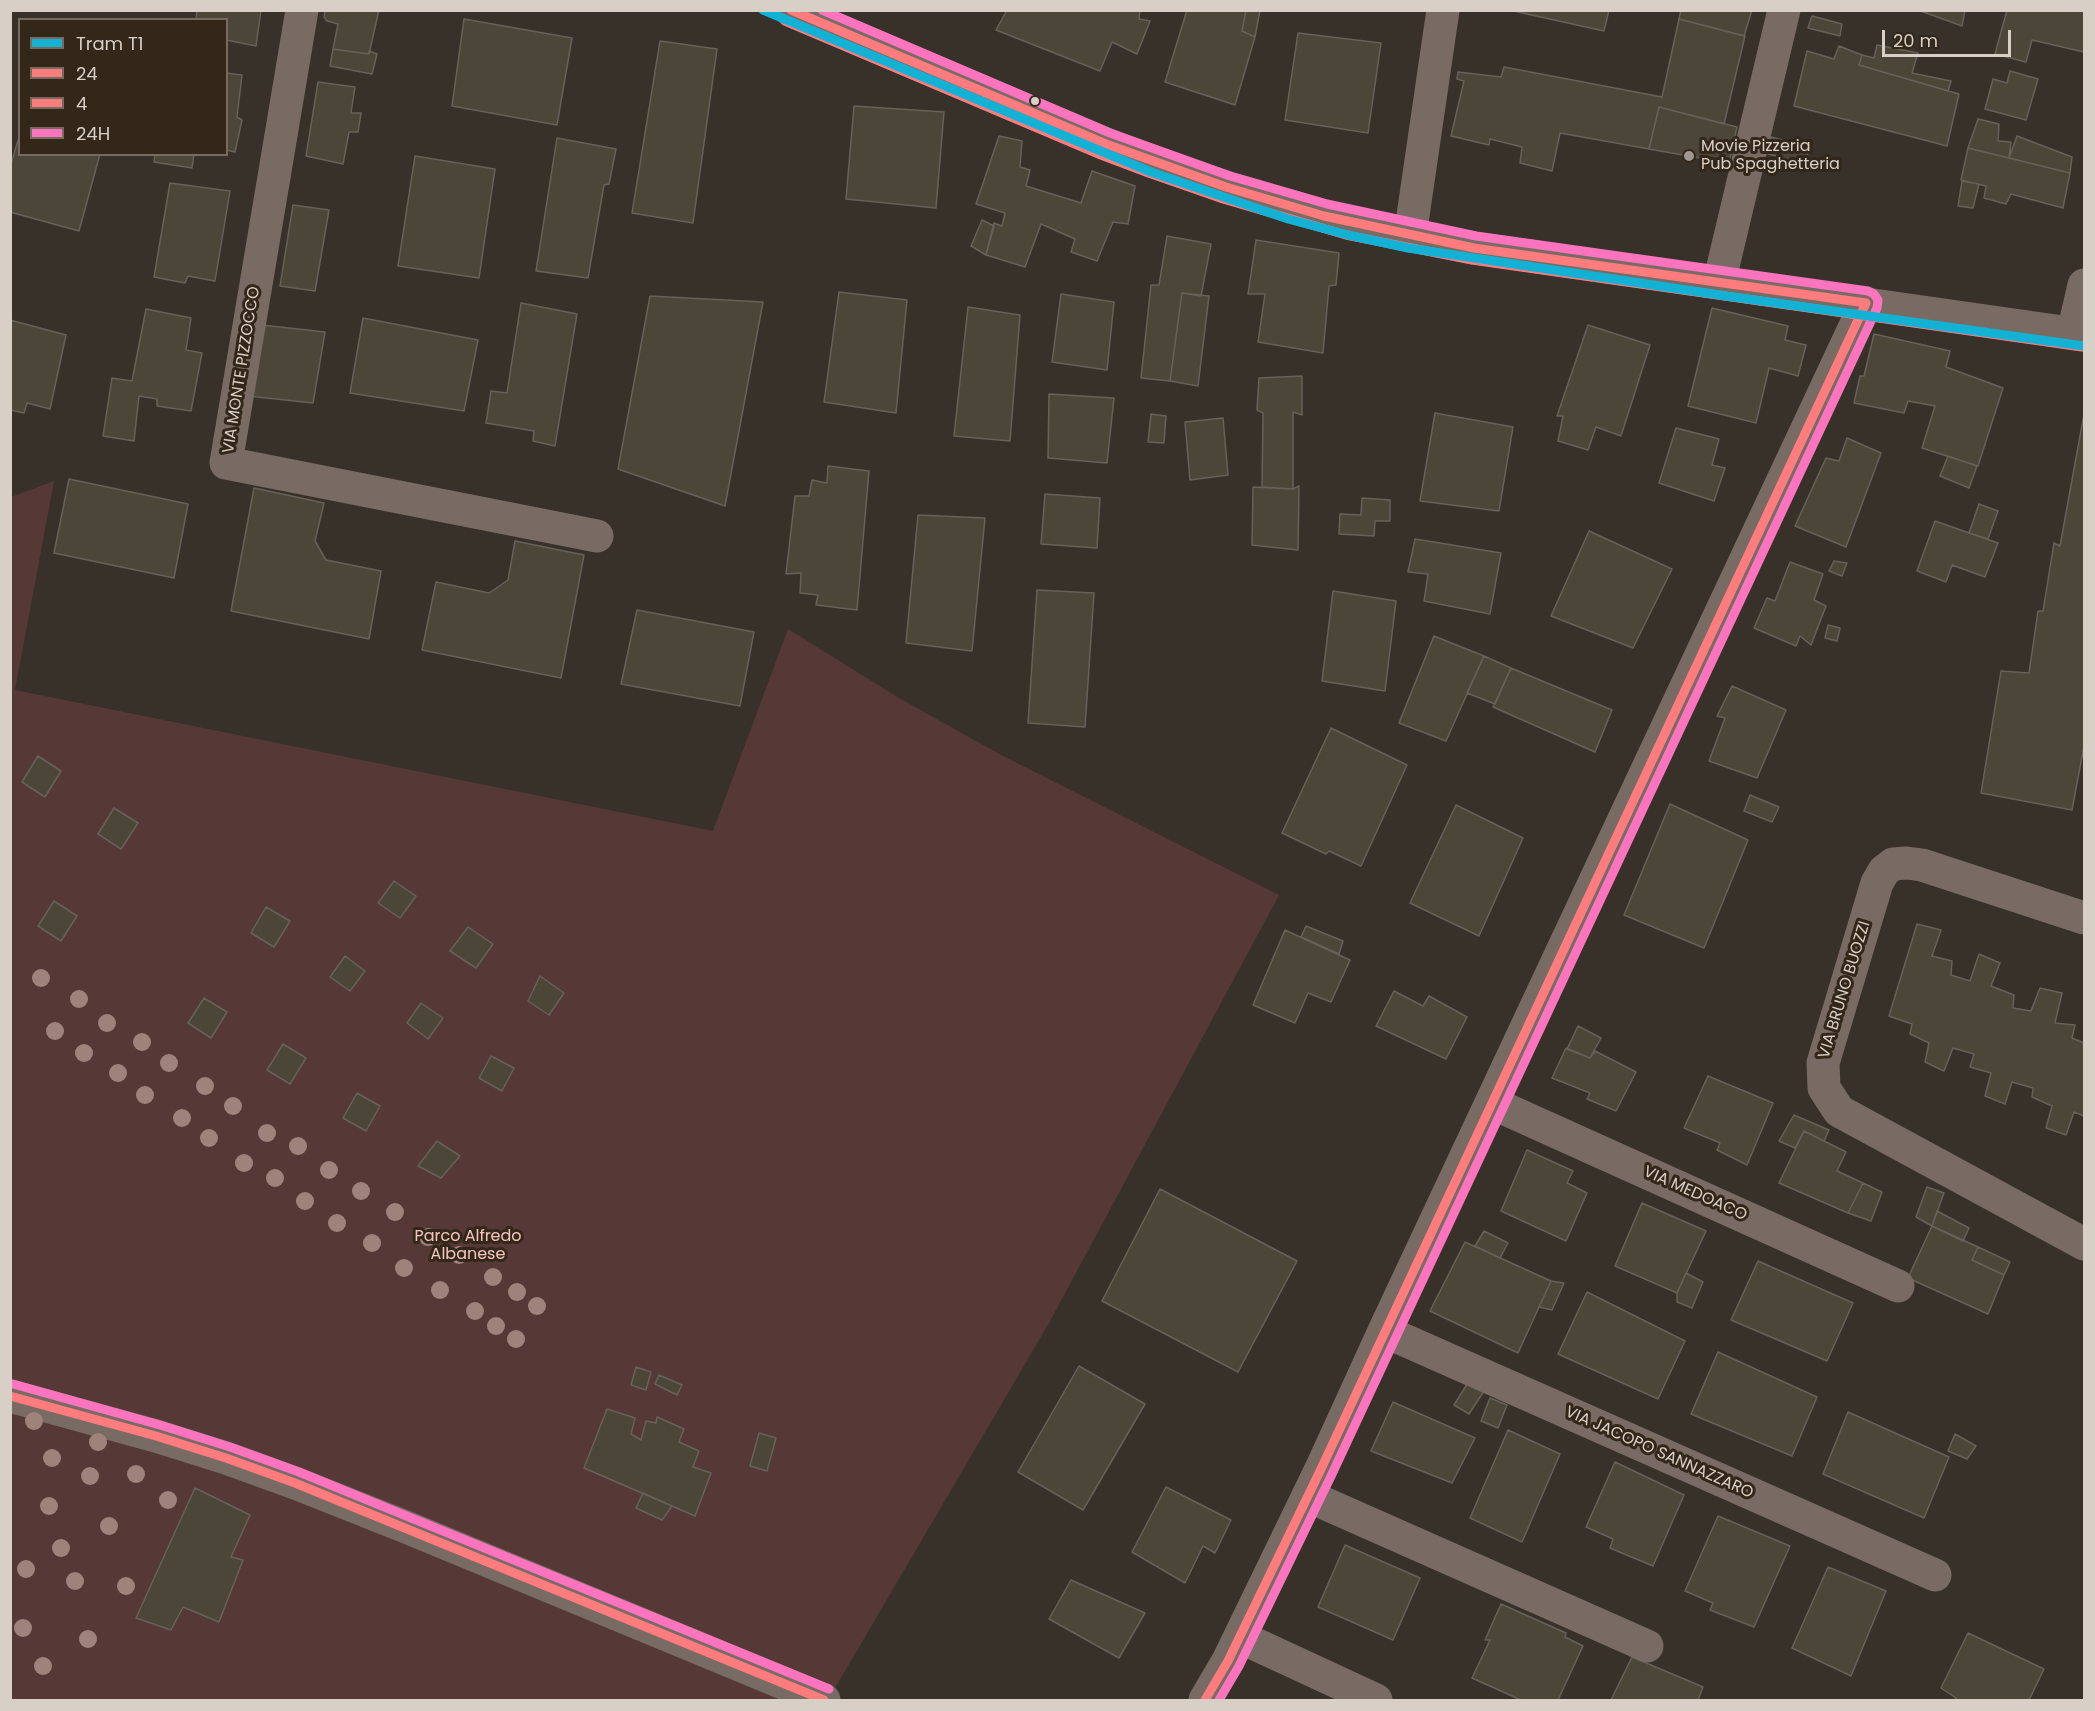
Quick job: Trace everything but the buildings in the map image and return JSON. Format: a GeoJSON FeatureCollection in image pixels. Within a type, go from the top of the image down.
{"type":"FeatureCollection","features":[{"type":"Feature","properties":{"kind":"street","name":"VIA MONTE PIZZOCCO"},"geometry":{"type":"LineString","coordinates":[[302,10],[226,464],[597,536]]}},
{"type":"Feature","properties":{"kind":"street"},"geometry":{"type":"LineString","coordinates":[[790,10],[1095,140],[1153,162],[1313,213],[1410,236],[1474,249],[2079,334],[2085,285]]}},
{"type":"Feature","properties":{"kind":"street"},"geometry":{"type":"LineString","coordinates":[[1410,236],[1443,10]]}},
{"type":"Feature","properties":{"kind":"street"},"geometry":{"type":"LineString","coordinates":[[1719,283],[1784,10]]}},
{"type":"Feature","properties":{"kind":"street"},"geometry":{"type":"LineString","coordinates":[[1205,1701],[1240,1637],[1308,1496],[1866,303]]}},
{"type":"Feature","properties":{"kind":"street","name":"VIA BRUNO BUOZZI"},"geometry":{"type":"LineString","coordinates":[[2085,918],[1922,865],[1893,864],[1884,871],[1877,884],[1823,1064],[1824,1088],[1839,1111],[2085,1244]]}},
{"type":"Feature","properties":{"kind":"street","name":"VIA MEDOACO"},"geometry":{"type":"LineString","coordinates":[[1492,1103],[1898,1286]]}},
{"type":"Feature","properties":{"kind":"street","name":"VIA JACOPO SANNAZZARO"},"geometry":{"type":"LineString","coordinates":[[1384,1331],[1935,1575]]}},
{"type":"Feature","properties":{"kind":"street"},"geometry":{"type":"LineString","coordinates":[[10,1396],[156,1436],[295,1483],[824,1701]]}},
{"type":"Feature","properties":{"kind":"street"},"geometry":{"type":"LineString","coordinates":[[1308,1496],[1647,1646]]}},
{"type":"Feature","properties":{"kind":"street"},"geometry":{"type":"LineString","coordinates":[[1240,1637],[1376,1701]]}},
{"type":"Feature","properties":{"kind":"green space","name":"Parco Alfredo Albanese"},"geometry":{"type":"Polygon","coordinates":[[[54,481],[15,690],[713,831],[788,629],[899,698],[1003,756],[1279,895],[1049,1323],[828,1700],[11,1700],[11,497],[54,481]]]}},
{"type":"Feature","properties":{"kind":"tram line","name":"T1"},"geometry":{"type":"LineString","coordinates":[[763,10],[1151,172],[1288,219],[1348,235],[1408,248],[1726,296],[2084,346]]}},
{"type":"Feature","properties":{"kind":"transit line","name":"24"},"geometry":{"type":"LineString","coordinates":[[791,10],[1106,144],[1226,187],[1324,216],[1474,248],[1866,303]]}},
{"type":"Feature","properties":{"kind":"transit line","name":"24H"},"geometry":{"type":"LineString","coordinates":[[822,10],[1110,133],[1230,176],[1327,204],[1476,236],[1868,291],[1878,300],[1877,308],[1332,1474],[1239,1666],[1219,1700]]}},
{"type":"Feature","properties":{"kind":"transit line","name":"4"},"geometry":{"type":"LineString","coordinates":[[785,21],[1101,155],[1223,199],[1346,235],[1472,260],[2082,347]]}},
{"type":"Feature","properties":{"kind":"transit line","name":"24"},"geometry":{"type":"LineString","coordinates":[[1205,1700],[1228,1661],[1321,1469],[1866,303]]}},
{"type":"Feature","properties":{"kind":"transit line","name":"24H"},"geometry":{"type":"LineString","coordinates":[[13,1384],[160,1425],[299,1472],[829,1689]]}},
{"type":"Feature","properties":{"kind":"transit line","name":"24"},"geometry":{"type":"LineString","coordinates":[[10,1396],[156,1436],[295,1483],[824,1700]]}},
{"type":"Feature","properties":{"kind":"place","name":"Movie Pizzeria Pub Spaghetteria"},"geometry":{"type":"Point","coordinates":[1689,156]}}]}
